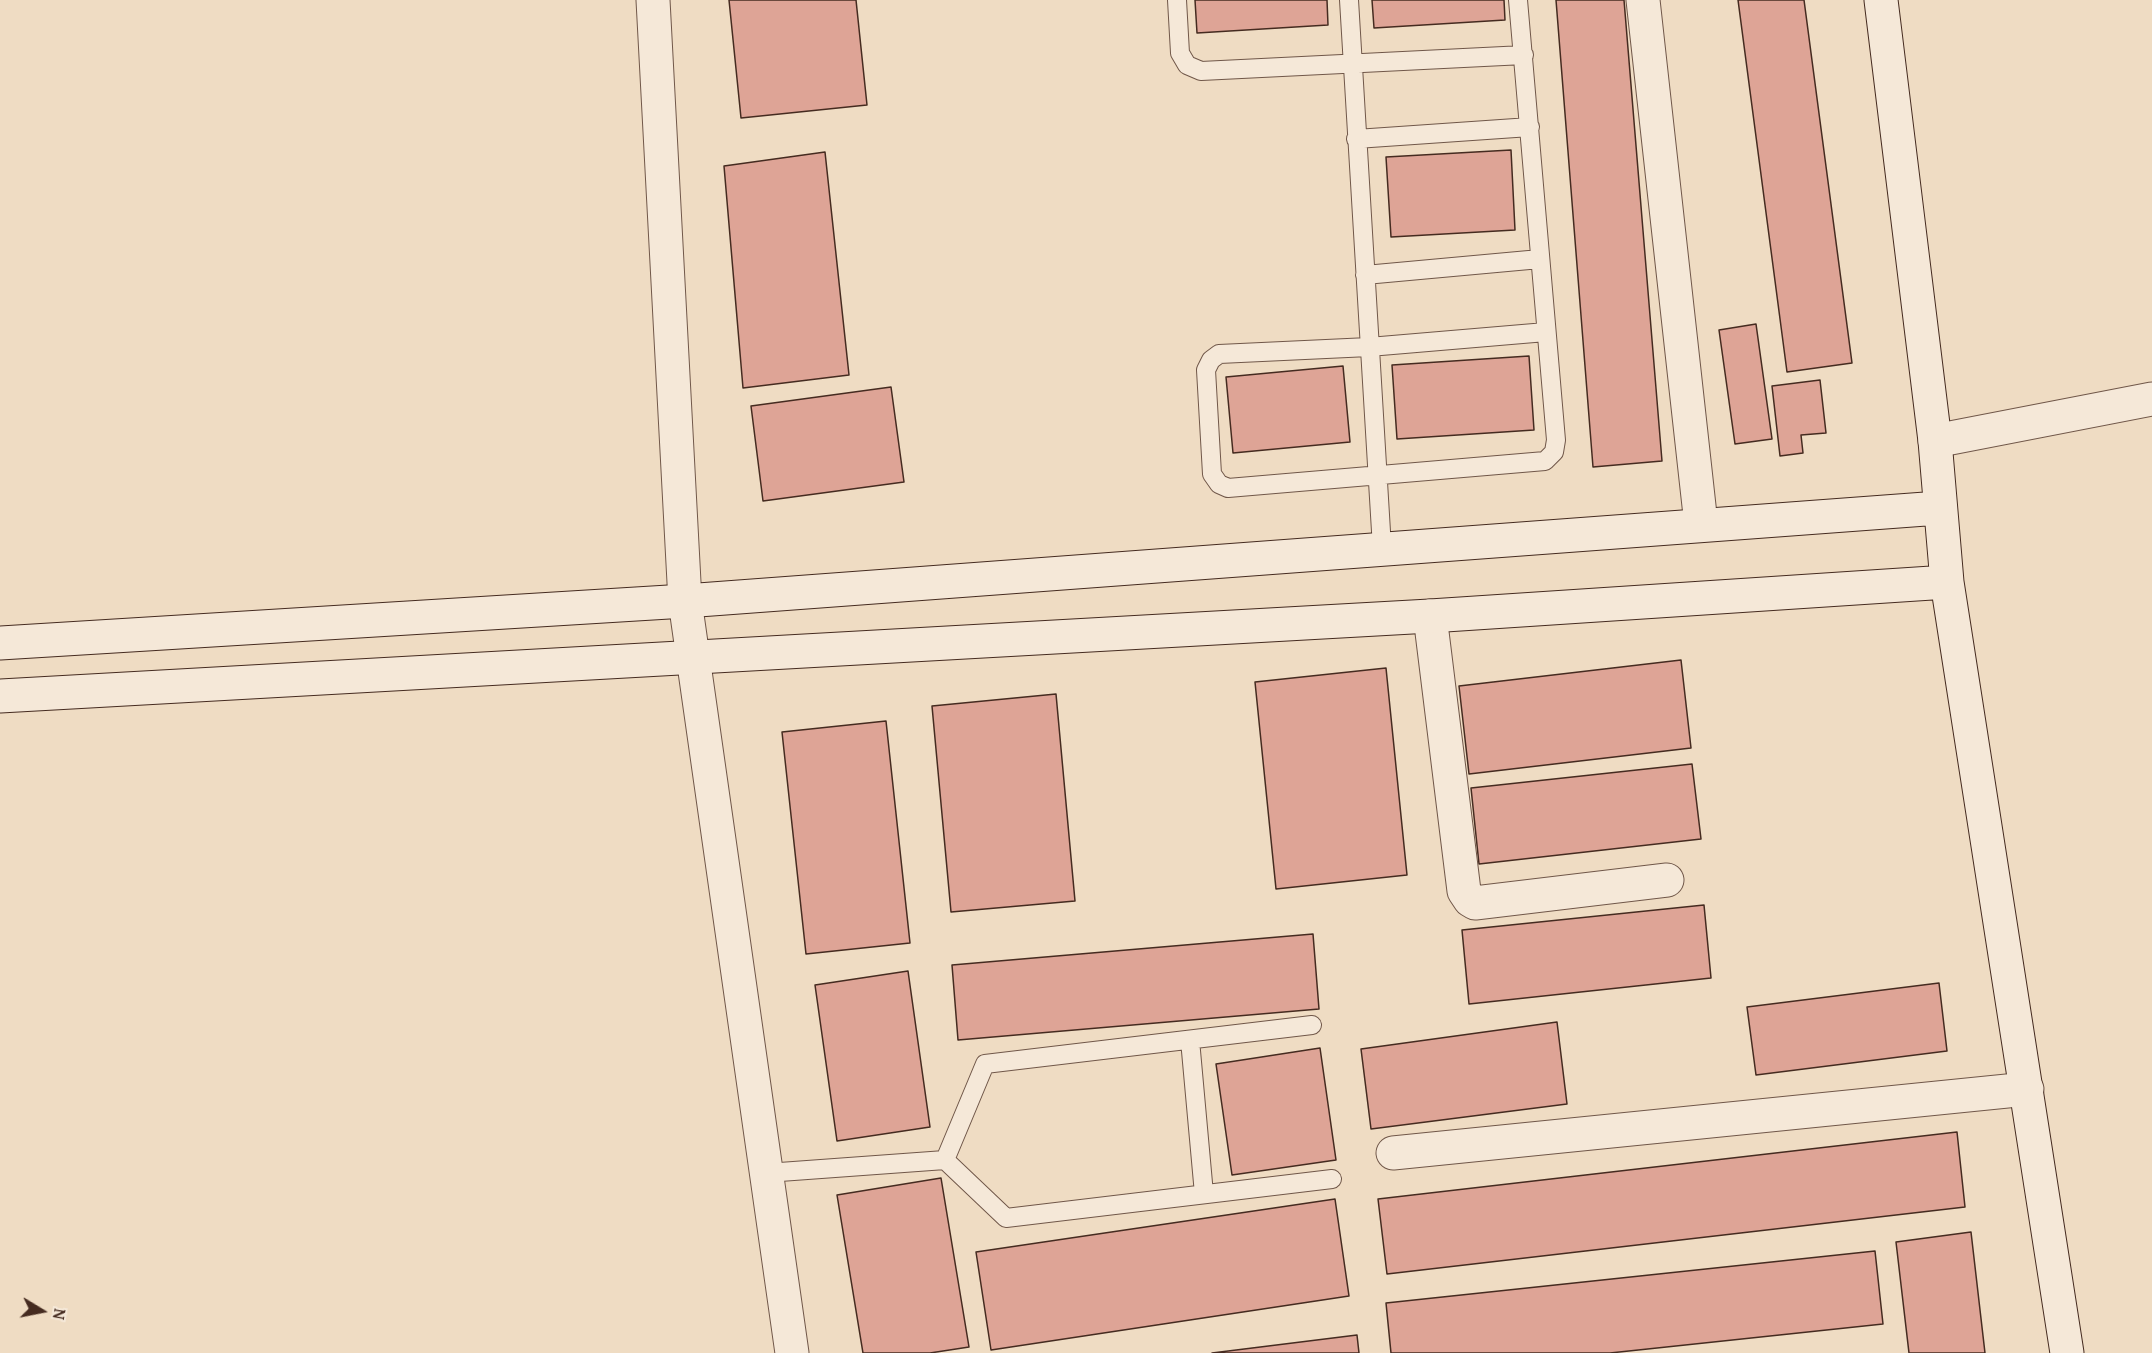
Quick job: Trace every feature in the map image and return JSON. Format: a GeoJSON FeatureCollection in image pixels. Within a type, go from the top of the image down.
{"type":"FeatureCollection","features":[{"type":"Feature","properties":{"kind":"street"},"geometry":{"type":"LineString","coordinates":[[653,0],[685,601],[792,1353]]}},
{"type":"Feature","properties":{"kind":"street"},"geometry":{"type":"LineString","coordinates":[[1643,0],[1701,524]]}},
{"type":"Feature","properties":{"kind":"street"},"geometry":{"type":"LineString","coordinates":[[1881,0],[1935,441],[1947,582],[2067,1353]]}},
{"type":"Feature","properties":{"kind":"street"},"geometry":{"type":"LineString","coordinates":[[1935,441],[2152,399]]}},
{"type":"Feature","properties":{"kind":"street"},"geometry":{"type":"LineString","coordinates":[[0,643],[685,601],[1939,508]]}},
{"type":"Feature","properties":{"kind":"street"},"geometry":{"type":"LineString","coordinates":[[0,696],[1430,616],[1947,582]]}},
{"type":"Feature","properties":{"kind":"street"},"geometry":{"type":"LineString","coordinates":[[1430,616],[1464,891],[1470,900],[1475,903],[1667,880]]}},
{"type":"Feature","properties":{"kind":"street"},"geometry":{"type":"LineString","coordinates":[[1393,1153],[2027,1089]]}},
{"type":"Feature","properties":{"kind":"lane"},"geometry":{"type":"LineString","coordinates":[[1177,0],[1180,53],[1187,65],[1200,71],[1524,55]]}},
{"type":"Feature","properties":{"kind":"lane"},"geometry":{"type":"LineString","coordinates":[[1349,0],[1351,65],[1382,548]]}},
{"type":"Feature","properties":{"kind":"lane"},"geometry":{"type":"LineString","coordinates":[[1518,0],[1556,440],[1554,452],[1545,461],[1228,488],[1219,484],[1212,474],[1206,370],[1211,360],[1219,354],[1369,347],[1546,332]]}},
{"type":"Feature","properties":{"kind":"lane"},"geometry":{"type":"LineString","coordinates":[[1356,139],[1530,127]]}},
{"type":"Feature","properties":{"kind":"lane"},"geometry":{"type":"LineString","coordinates":[[1365,275],[1540,259]]}},
{"type":"Feature","properties":{"kind":"lane"},"geometry":{"type":"LineString","coordinates":[[945,1160],[985,1064],[1312,1025]]}},
{"type":"Feature","properties":{"kind":"lane"},"geometry":{"type":"LineString","coordinates":[[1190,1040],[1204,1194]]}},
{"type":"Feature","properties":{"kind":"lane"},"geometry":{"type":"LineString","coordinates":[[766,1173],[945,1160],[1006,1218],[1332,1179]]}},
{"type":"Feature","properties":{"kind":"building"},"geometry":{"type":"Polygon","coordinates":[[[729,0],[856,0],[867,105],[741,118],[729,0]]]}},
{"type":"Feature","properties":{"kind":"building"},"geometry":{"type":"Polygon","coordinates":[[[1195,0],[1327,0],[1328,25],[1197,33],[1195,0]]]}},
{"type":"Feature","properties":{"kind":"building"},"geometry":{"type":"Polygon","coordinates":[[[1372,0],[1504,0],[1505,20],[1374,28],[1372,0]]]}},
{"type":"Feature","properties":{"kind":"building"},"geometry":{"type":"Polygon","coordinates":[[[1556,0],[1624,0],[1662,461],[1593,467],[1556,0]]]}},
{"type":"Feature","properties":{"kind":"building"},"geometry":{"type":"Polygon","coordinates":[[[1738,0],[1804,0],[1852,363],[1787,372],[1738,0]]]}},
{"type":"Feature","properties":{"kind":"building"},"geometry":{"type":"Polygon","coordinates":[[[1511,150],[1515,230],[1391,237],[1386,157],[1511,150]]]}},
{"type":"Feature","properties":{"kind":"building"},"geometry":{"type":"Polygon","coordinates":[[[825,152],[849,375],[743,388],[724,166],[825,152]]]}},
{"type":"Feature","properties":{"kind":"building"},"geometry":{"type":"Polygon","coordinates":[[[1756,324],[1772,439],[1735,444],[1719,330],[1756,324]]]}},
{"type":"Feature","properties":{"kind":"building"},"geometry":{"type":"Polygon","coordinates":[[[1529,356],[1534,430],[1397,439],[1392,365],[1529,356]]]}},
{"type":"Feature","properties":{"kind":"building"},"geometry":{"type":"Polygon","coordinates":[[[1343,366],[1350,442],[1233,453],[1226,377],[1343,366]]]}},
{"type":"Feature","properties":{"kind":"building"},"geometry":{"type":"Polygon","coordinates":[[[1820,380],[1826,433],[1801,435],[1803,453],[1780,456],[1772,386],[1820,380]]]}},
{"type":"Feature","properties":{"kind":"building"},"geometry":{"type":"Polygon","coordinates":[[[891,387],[904,482],[763,501],[751,406],[891,387]]]}},
{"type":"Feature","properties":{"kind":"building"},"geometry":{"type":"Polygon","coordinates":[[[1681,660],[1691,748],[1469,774],[1459,686],[1681,660]]]}},
{"type":"Feature","properties":{"kind":"building"},"geometry":{"type":"Polygon","coordinates":[[[1386,668],[1407,875],[1276,889],[1255,682],[1386,668]]]}},
{"type":"Feature","properties":{"kind":"building"},"geometry":{"type":"Polygon","coordinates":[[[1056,694],[1075,901],[951,912],[932,706],[1056,694]]]}},
{"type":"Feature","properties":{"kind":"building"},"geometry":{"type":"Polygon","coordinates":[[[886,721],[910,943],[806,954],[782,732],[886,721]]]}},
{"type":"Feature","properties":{"kind":"building"},"geometry":{"type":"Polygon","coordinates":[[[1692,764],[1701,839],[1479,864],[1471,788],[1692,764]]]}},
{"type":"Feature","properties":{"kind":"building"},"geometry":{"type":"Polygon","coordinates":[[[1704,905],[1711,978],[1469,1004],[1462,930],[1704,905]]]}},
{"type":"Feature","properties":{"kind":"building"},"geometry":{"type":"Polygon","coordinates":[[[1313,934],[1319,1009],[958,1040],[952,965],[1313,934]]]}},
{"type":"Feature","properties":{"kind":"building"},"geometry":{"type":"Polygon","coordinates":[[[908,971],[930,1127],[837,1141],[815,985],[908,971]]]}},
{"type":"Feature","properties":{"kind":"building"},"geometry":{"type":"Polygon","coordinates":[[[1939,983],[1947,1051],[1756,1075],[1747,1007],[1939,983]]]}},
{"type":"Feature","properties":{"kind":"building"},"geometry":{"type":"Polygon","coordinates":[[[1557,1022],[1567,1104],[1371,1129],[1361,1049],[1557,1022]]]}},
{"type":"Feature","properties":{"kind":"building"},"geometry":{"type":"Polygon","coordinates":[[[1320,1048],[1336,1160],[1232,1175],[1216,1064],[1320,1048]]]}},
{"type":"Feature","properties":{"kind":"building"},"geometry":{"type":"Polygon","coordinates":[[[1957,1132],[1965,1207],[1387,1274],[1378,1199],[1957,1132]]]}},
{"type":"Feature","properties":{"kind":"building"},"geometry":{"type":"Polygon","coordinates":[[[941,1178],[969,1347],[930,1353],[863,1353],[837,1195],[941,1178]]]}},
{"type":"Feature","properties":{"kind":"building"},"geometry":{"type":"Polygon","coordinates":[[[1335,1199],[1349,1296],[991,1350],[976,1252],[1335,1199]]]}},
{"type":"Feature","properties":{"kind":"building"},"geometry":{"type":"Polygon","coordinates":[[[1971,1232],[1985,1353],[1909,1353],[1896,1242],[1971,1232]]]}},
{"type":"Feature","properties":{"kind":"building"},"geometry":{"type":"Polygon","coordinates":[[[1875,1251],[1883,1324],[1610,1353],[1391,1353],[1386,1303],[1875,1251]]]}},
{"type":"Feature","properties":{"kind":"building"},"geometry":{"type":"Polygon","coordinates":[[[1357,1335],[1359,1353],[1212,1353],[1357,1335]]]}}]}
